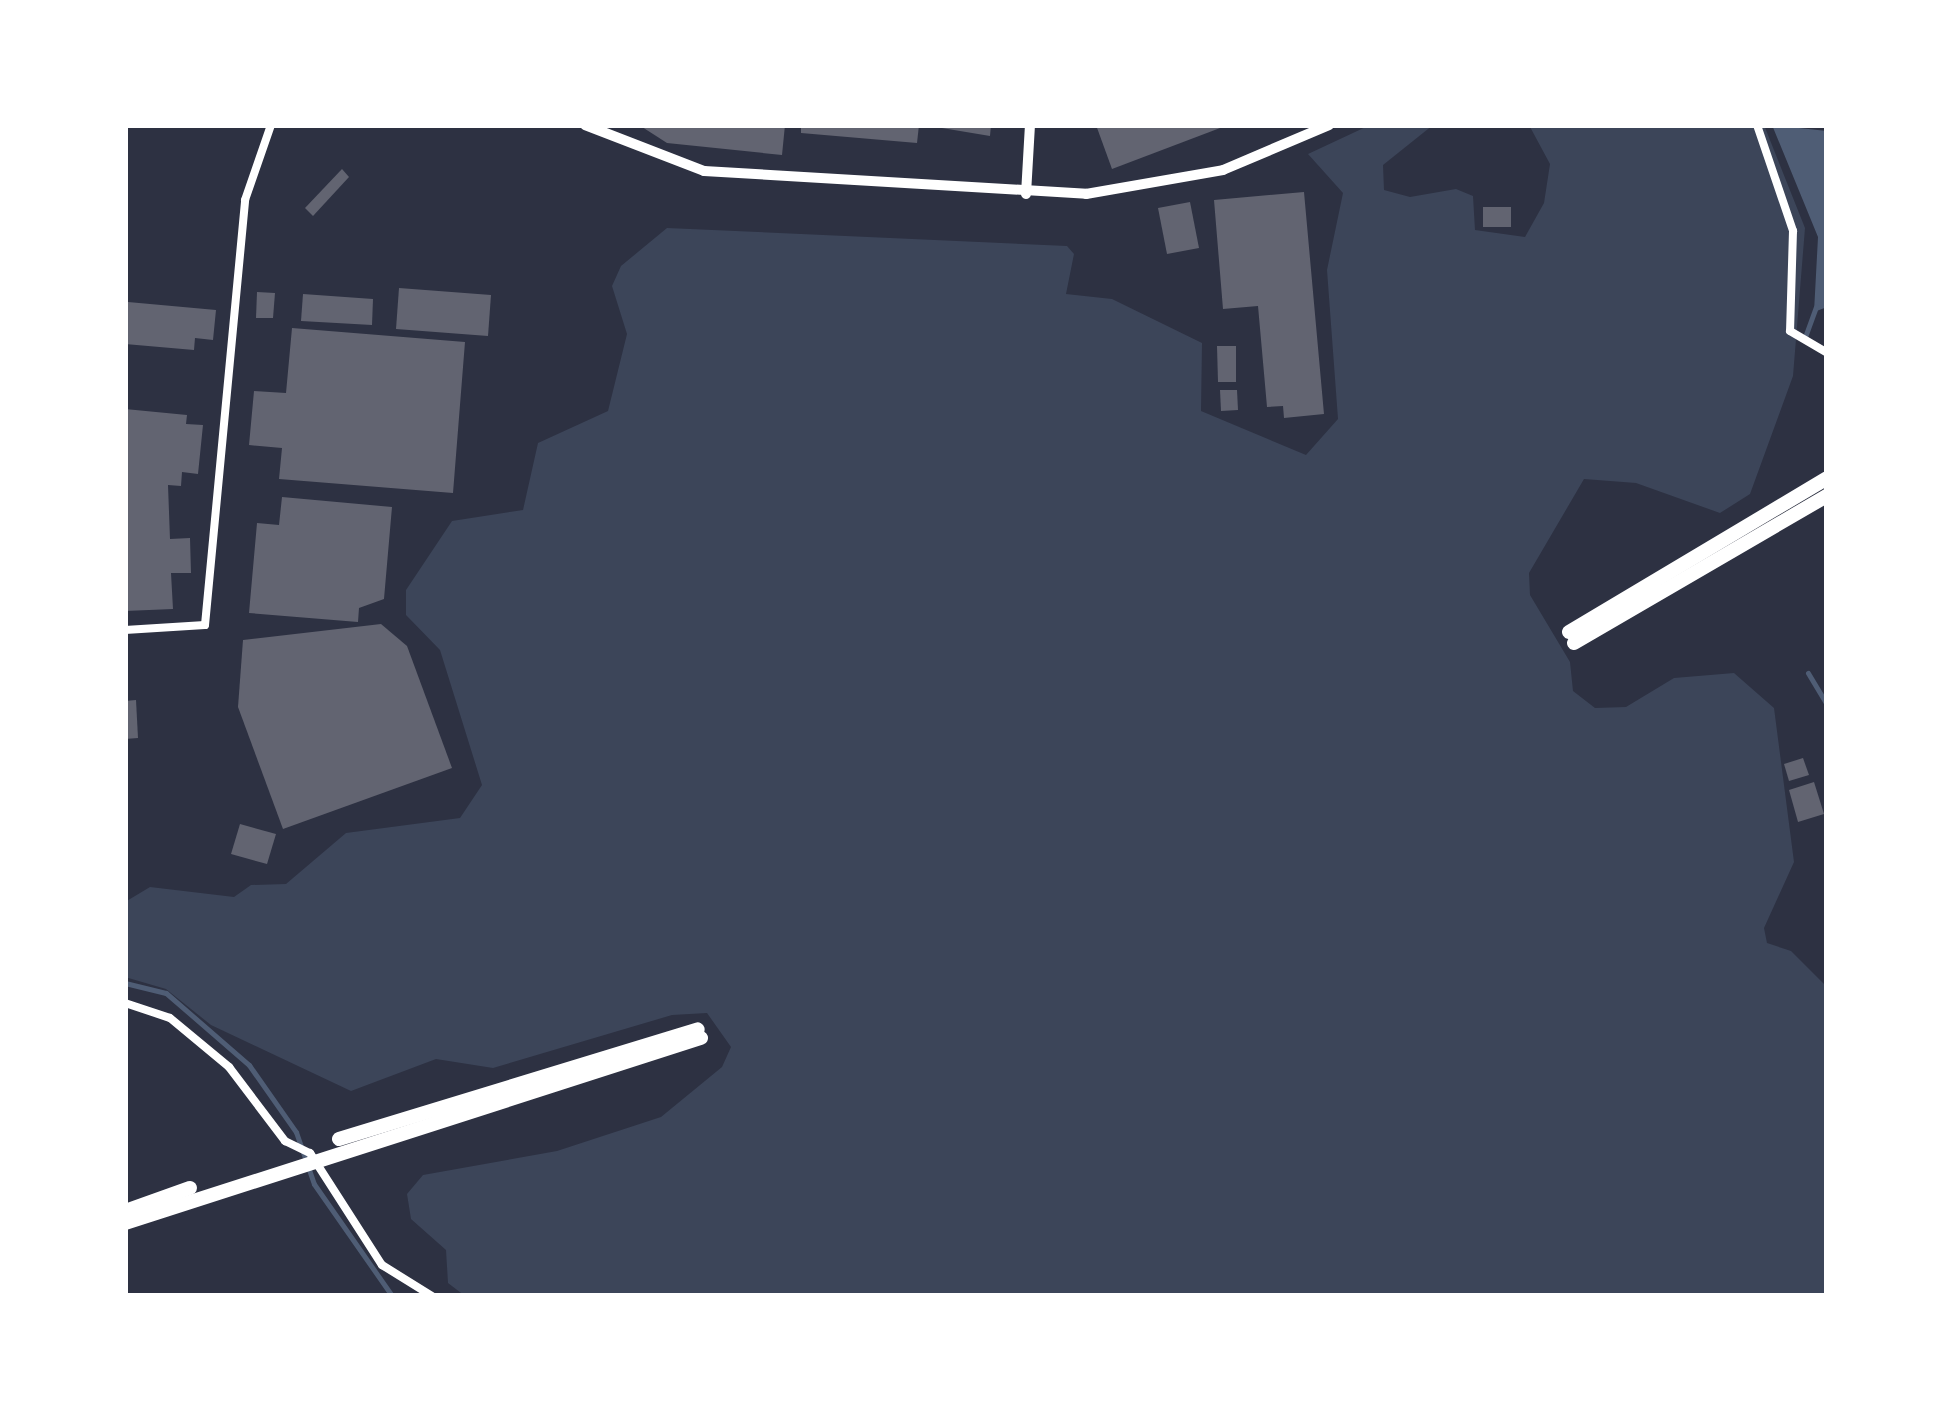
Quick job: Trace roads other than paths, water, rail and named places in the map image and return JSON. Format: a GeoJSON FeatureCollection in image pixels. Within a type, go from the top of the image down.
{"type":"FeatureCollection","features":[{"type":"Feature","properties":{"kind":"highway"},"geometry":{"type":"LineString","coordinates":[[1827,478],[1572,638],[1827,496]]}},
{"type":"Feature","properties":{"kind":"highway"},"geometry":{"type":"LineString","coordinates":[[125,1211],[700,1033]]}},
{"type":"Feature","properties":{"kind":"highway"},"geometry":{"type":"LineString","coordinates":[[125,1223],[191,1193]]}},
{"type":"Feature","properties":{"kind":"street"},"geometry":{"type":"LineString","coordinates":[[125,630],[205,625],[243,214],[271,125]]}},
{"type":"Feature","properties":{"kind":"street"},"geometry":{"type":"LineString","coordinates":[[586,125],[704,171],[1026,194],[1175,183],[1329,125]]}},
{"type":"Feature","properties":{"kind":"street"},"geometry":{"type":"LineString","coordinates":[[1026,194],[1030,125]]}},
{"type":"Feature","properties":{"kind":"street"},"geometry":{"type":"LineString","coordinates":[[1756,125],[1793,231],[1790,331],[1827,353]]}},
{"type":"Feature","properties":{"kind":"street"},"geometry":{"type":"LineString","coordinates":[[125,1003],[170,1018],[236,1074],[285,1141],[310,1153],[382,1265],[432,1296]]}},
{"type":"Feature","properties":{"kind":"waterway"},"geometry":{"type":"LineString","coordinates":[[1805,337],[1816,307]]}},
{"type":"Feature","properties":{"kind":"waterway"},"geometry":{"type":"LineString","coordinates":[[1808,673],[1827,705]]}},
{"type":"Feature","properties":{"kind":"waterway"},"geometry":{"type":"LineString","coordinates":[[125,983],[166,993],[249,1065],[296,1132],[314,1184],[392,1296]]}}]}
